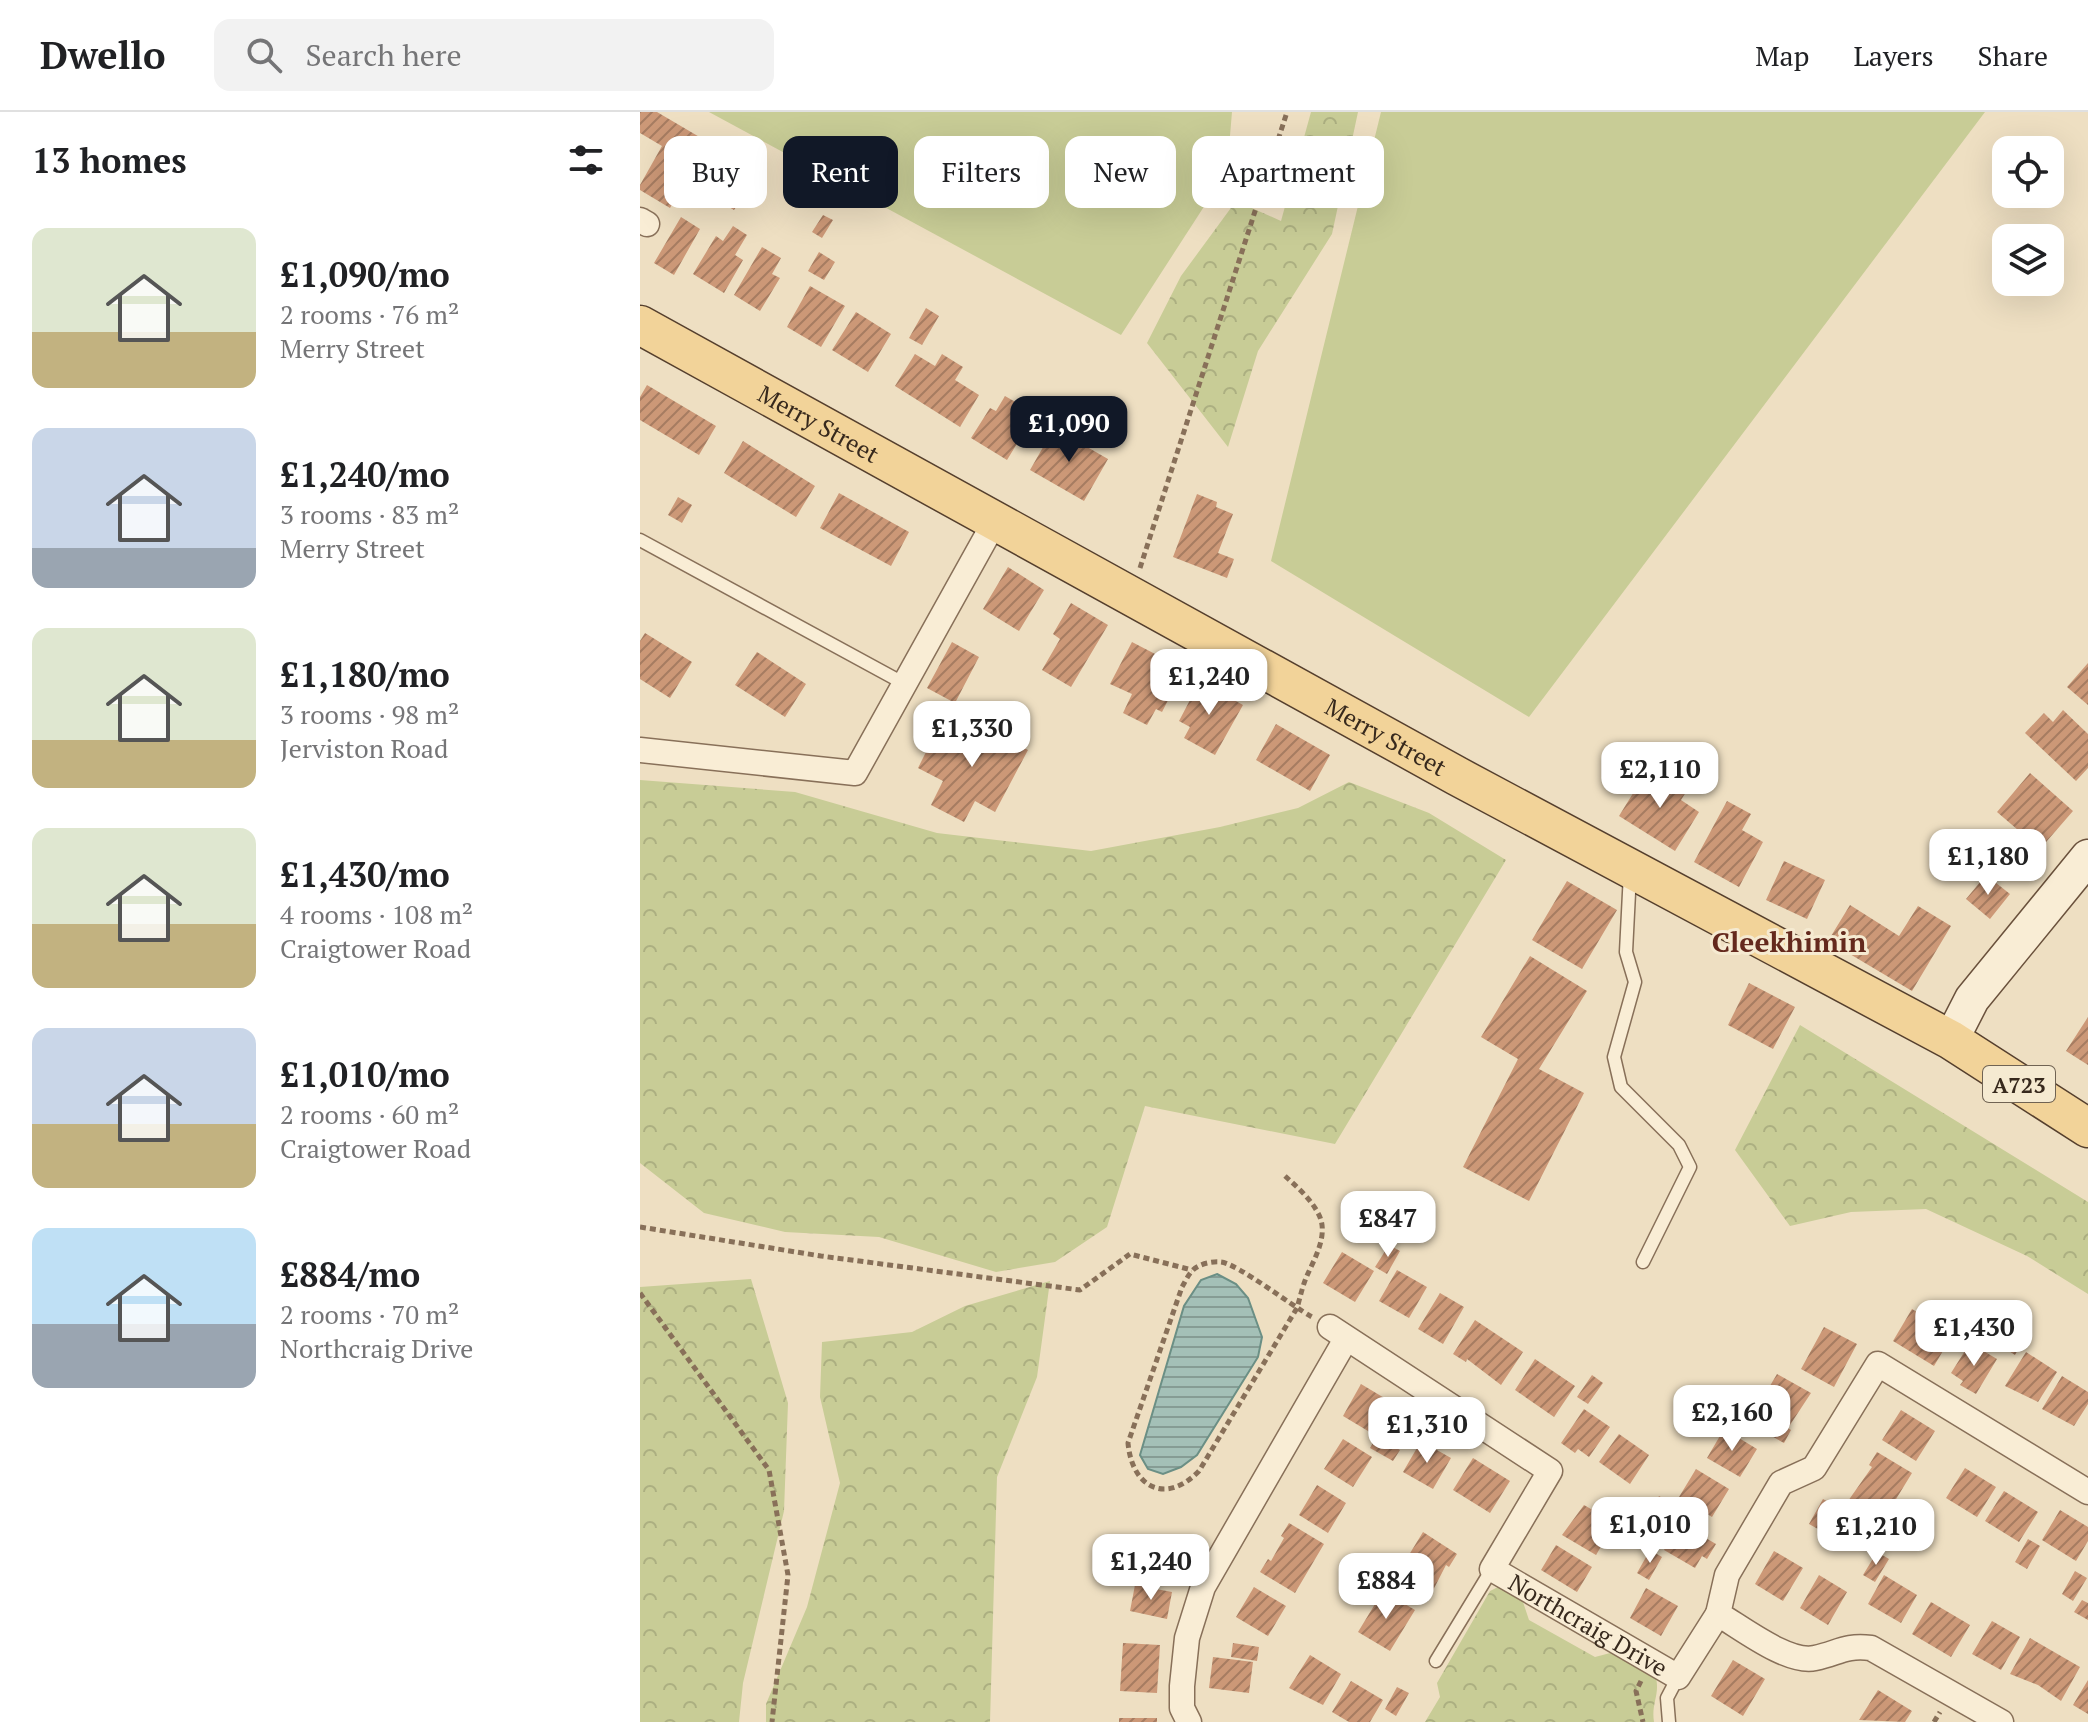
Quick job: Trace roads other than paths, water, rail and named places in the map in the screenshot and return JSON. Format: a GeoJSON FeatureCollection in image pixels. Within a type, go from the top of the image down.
{"type":"FeatureCollection","features":[{"type":"Feature","properties":{"kind":"main road","name":"Merry Street"},"geometry":{"type":"LineString","coordinates":[[640,325],[994,523],[1630,870],[1951,1040],[2088,1128]]}},
{"type":"Feature","properties":{"kind":"main road"},"geometry":{"type":"LineString","coordinates":[[1951,1040],[1972,999],[2088,857]]}},
{"type":"Feature","properties":{"kind":"street"},"geometry":{"type":"LineString","coordinates":[[640,750],[855,773],[994,523]]}},
{"type":"Feature","properties":{"kind":"street","name":"Northcraig Drive"},"geometry":{"type":"LineString","coordinates":[[1189,1722],[1182,1708],[1182,1686],[1187,1638],[1203,1587],[1338,1333],[1550,1471],[1492,1569],[1678,1677],[1718,1614],[1727,1575],[1781,1483],[1814,1468],[1878,1364],[2088,1492]]}},
{"type":"Feature","properties":{"kind":"street"},"geometry":{"type":"LineString","coordinates":[[1718,1614],[1785,1654],[1799,1658],[1814,1659],[1839,1649],[1871,1648],[1967,1714],[2001,1722]]}},
{"type":"Feature","properties":{"kind":"lane"},"geometry":{"type":"LineString","coordinates":[[640,540],[905,684]]}},
{"type":"Feature","properties":{"kind":"lane"},"geometry":{"type":"LineString","coordinates":[[1630,870],[1626,952],[1635,982],[1614,1057],[1621,1087],[1679,1145],[1690,1167],[1643,1262]]}},
{"type":"Feature","properties":{"kind":"lane"},"geometry":{"type":"LineString","coordinates":[[1436,1661],[1492,1569]]}},
{"type":"Feature","properties":{"kind":"lane"},"geometry":{"type":"LineString","coordinates":[[1669,1722],[1667,1698],[1678,1677]]}},
{"type":"Feature","properties":{"kind":"water"},"geometry":{"type":"Polygon","coordinates":[[[1217,1274],[1236,1284],[1248,1298],[1262,1337],[1258,1357],[1197,1455],[1181,1467],[1163,1474],[1148,1469],[1140,1455],[1184,1306],[1201,1280],[1217,1274]]]}},
{"type":"Feature","properties":{"kind":"district","name":"Cleekhimin"},"geometry":{"type":"Point","coordinates":[1789,941]}}]}
